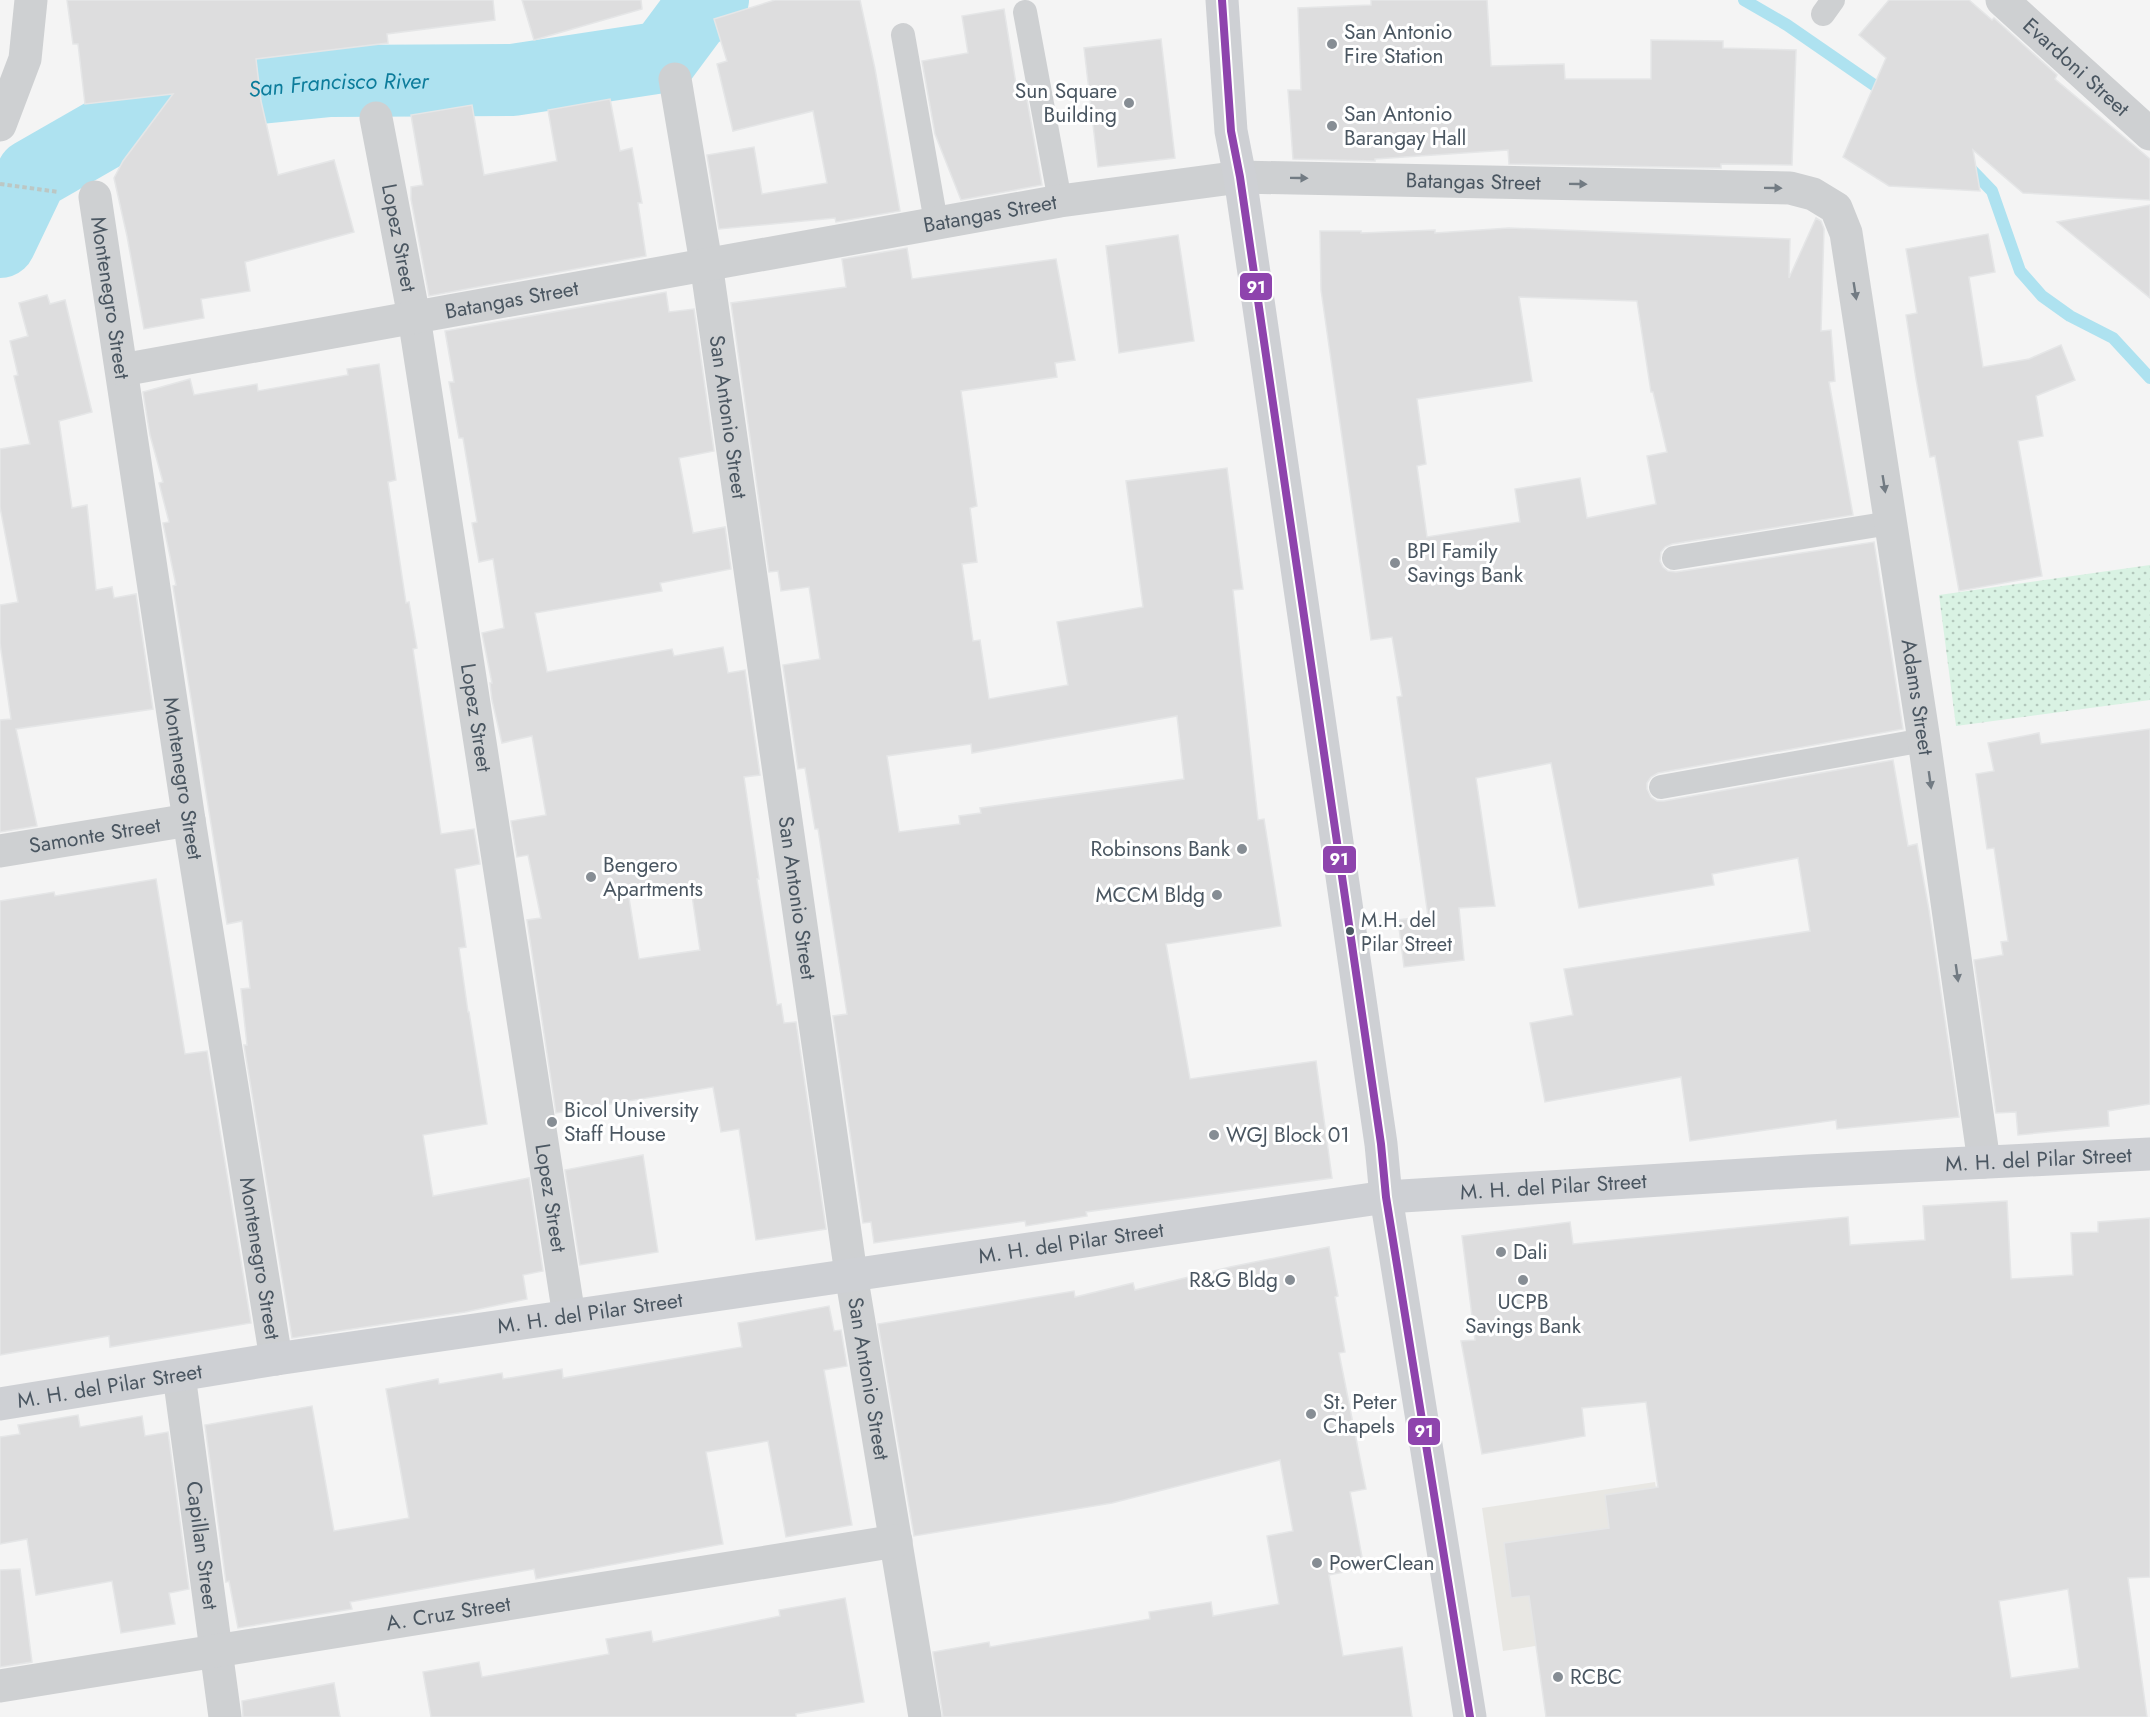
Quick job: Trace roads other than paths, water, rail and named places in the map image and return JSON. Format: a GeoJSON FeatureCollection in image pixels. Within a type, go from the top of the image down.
{"type":"FeatureCollection","features":[{"type":"Feature","properties":{"kind":"street"},"geometry":{"type":"LineString","coordinates":[[0,125],[25,59],[31,0]]}},
{"type":"Feature","properties":{"kind":"street"},"geometry":{"type":"LineString","coordinates":[[1222,0],[1231,131],[1240,177],[1379,1132],[1386,1197],[1470,1717]]}},
{"type":"Feature","properties":{"kind":"street","name":"Evardoni Street"},"geometry":{"type":"LineString","coordinates":[[2002,0],[2150,134]]}},
{"type":"Feature","properties":{"kind":"street","name":"San Antonio Street"},"geometry":{"type":"LineString","coordinates":[[675,78],[706,263],[851,1274],[925,1717]]}},
{"type":"Feature","properties":{"kind":"street","name":"Lopez Street"},"geometry":{"type":"LineString","coordinates":[[376,118],[414,317],[569,1316]]}},
{"type":"Feature","properties":{"kind":"street","name":"Batangas Street"},"geometry":{"type":"LineString","coordinates":[[122,370],[936,222],[1060,201],[1240,177],[1790,189],[1813,194],[1836,208],[1846,233]]}},
{"type":"Feature","properties":{"kind":"street","name":"Montenegro Street"},"geometry":{"type":"LineString","coordinates":[[80,195],[122,370],[189,820],[276,1359]]}},
{"type":"Feature","properties":{"kind":"street","name":"Adams Street"},"geometry":{"type":"LineString","coordinates":[[1846,233],[1924,740],[1984,1162]]}},
{"type":"Feature","properties":{"kind":"street","name":"Samonte Street"},"geometry":{"type":"LineString","coordinates":[[0,851],[189,820]]}},
{"type":"Feature","properties":{"kind":"street","name":"M. H. del Pilar Street"},"geometry":{"type":"LineString","coordinates":[[0,1404],[276,1359],[1386,1197],[2150,1154]]}},
{"type":"Feature","properties":{"kind":"street","name":"Capillan Street"},"geometry":{"type":"LineString","coordinates":[[179,1375],[225,1717]]}},
{"type":"Feature","properties":{"kind":"street","name":"A. Cruz Street"},"geometry":{"type":"LineString","coordinates":[[0,1686],[896,1541]]}},
{"type":"Feature","properties":{"kind":"lane"},"geometry":{"type":"LineString","coordinates":[[1025,12],[1060,201]]}},
{"type":"Feature","properties":{"kind":"lane"},"geometry":{"type":"LineString","coordinates":[[903,35],[936,222]]}},
{"type":"Feature","properties":{"kind":"lane"},"geometry":{"type":"LineString","coordinates":[[1674,558],[1890,523]]}},
{"type":"Feature","properties":{"kind":"lane"},"geometry":{"type":"LineString","coordinates":[[1661,787],[1924,740]]}},
{"type":"Feature","properties":{"kind":"waterway","name":"San Francisco River"},"geometry":{"type":"LineString","coordinates":[[0,242],[32,175],[168,97],[330,81],[513,80],[663,57],[692,18],[713,0]]}},
{"type":"Feature","properties":{"kind":"waterway","name":"San Francisco River"},"geometry":{"type":"LineString","coordinates":[[1744,0],[1787,25],[1887,94]]}},
{"type":"Feature","properties":{"kind":"waterway","name":"San Francisco River"},"geometry":{"type":"LineString","coordinates":[[1966,164],[1992,191],[2020,271],[2042,296],[2070,316],[2113,338],[2150,378]]}},
{"type":"Feature","properties":{"kind":"place","name":"San Antonio Fire Station"},"geometry":{"type":"Point","coordinates":[1332,44]}},
{"type":"Feature","properties":{"kind":"place","name":"Sun Square Building"},"geometry":{"type":"Point","coordinates":[1129,103]}},
{"type":"Feature","properties":{"kind":"place","name":"San Antonio Barangay Hall"},"geometry":{"type":"Point","coordinates":[1332,126]}},
{"type":"Feature","properties":{"kind":"place","name":"BPI Family Savings Bank"},"geometry":{"type":"Point","coordinates":[1395,563]}},
{"type":"Feature","properties":{"kind":"place","name":"Robinsons Bank"},"geometry":{"type":"Point","coordinates":[1242,849]}},
{"type":"Feature","properties":{"kind":"place","name":"Bengero Apartments"},"geometry":{"type":"Point","coordinates":[591,877]}},
{"type":"Feature","properties":{"kind":"place","name":"MCCM Bldg"},"geometry":{"type":"Point","coordinates":[1217,895]}},
{"type":"Feature","properties":{"kind":"place","name":"M.H. del Pilar Street"},"geometry":{"type":"Point","coordinates":[1350,931]}},
{"type":"Feature","properties":{"kind":"place","name":"Bicol University Staff House"},"geometry":{"type":"Point","coordinates":[552,1122]}},
{"type":"Feature","properties":{"kind":"place","name":"WGJ Block 01"},"geometry":{"type":"Point","coordinates":[1214,1135]}},
{"type":"Feature","properties":{"kind":"place","name":"Dali"},"geometry":{"type":"Point","coordinates":[1501,1252]}},
{"type":"Feature","properties":{"kind":"place","name":"R&G Bldg"},"geometry":{"type":"Point","coordinates":[1290,1280]}},
{"type":"Feature","properties":{"kind":"place","name":"UCPB Savings Bank"},"geometry":{"type":"Point","coordinates":[1523,1280]}},
{"type":"Feature","properties":{"kind":"place","name":"St. Peter Chapels"},"geometry":{"type":"Point","coordinates":[1311,1414]}},
{"type":"Feature","properties":{"kind":"place","name":"PowerClean"},"geometry":{"type":"Point","coordinates":[1317,1563]}},
{"type":"Feature","properties":{"kind":"place","name":"RCBC"},"geometry":{"type":"Point","coordinates":[1558,1677]}}]}
